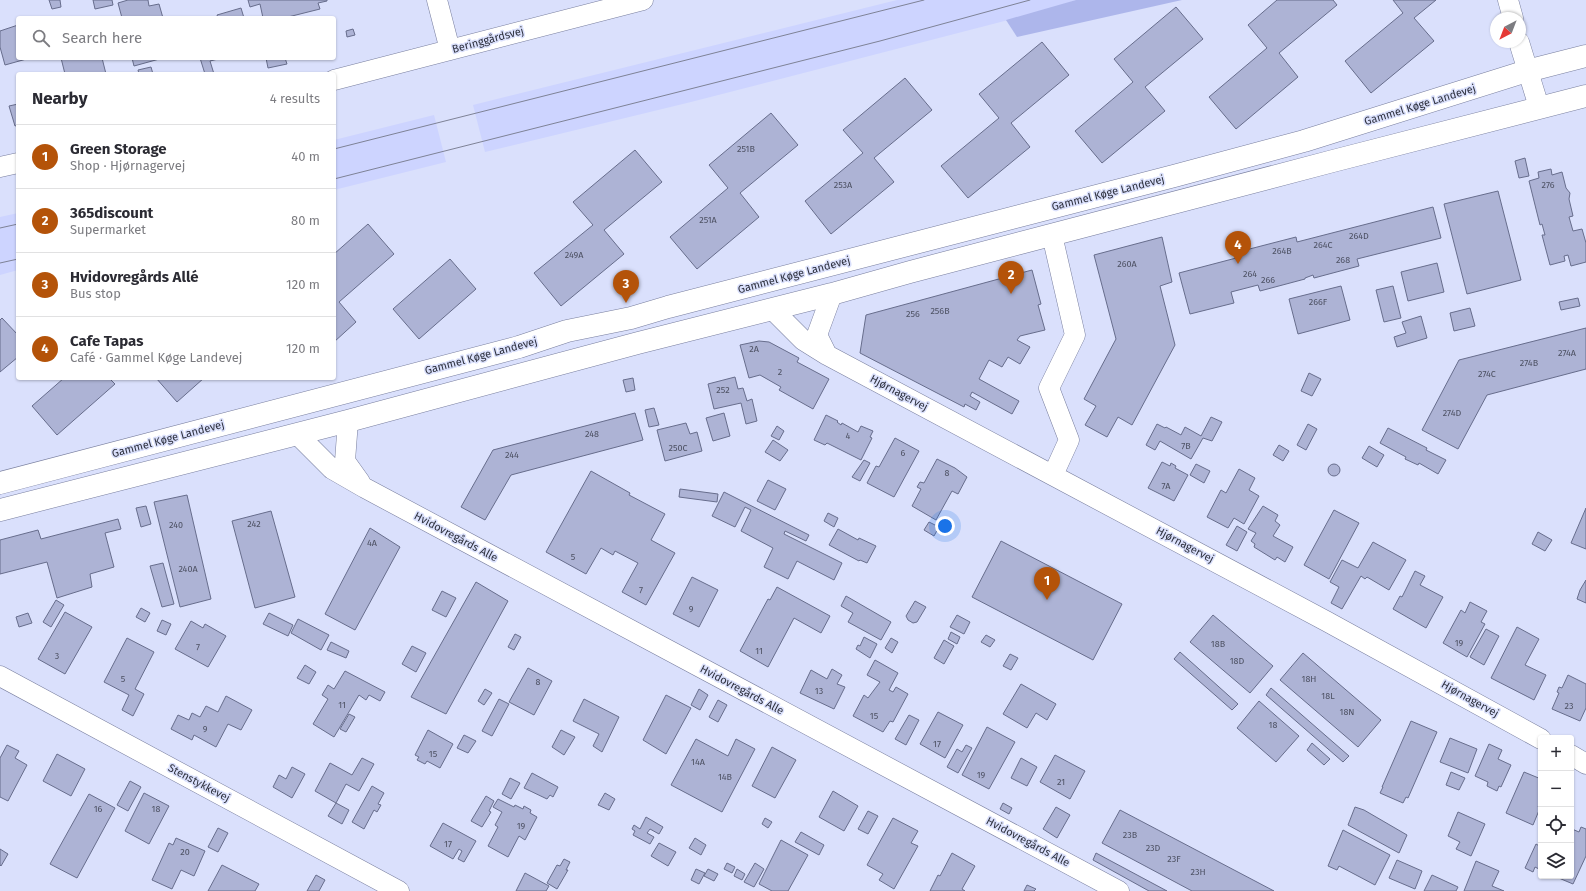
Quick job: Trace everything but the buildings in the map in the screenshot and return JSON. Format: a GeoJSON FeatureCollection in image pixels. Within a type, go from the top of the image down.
{"type":"FeatureCollection","features":[{"type":"Feature","properties":{"kind":"main road","name":"Gammel Køge Landevej"},"geometry":{"type":"LineString","coordinates":[[0,483],[519,347],[566,331],[630,318],[1181,174],[1310,139],[1527,71],[1586,56]]}},
{"type":"Feature","properties":{"kind":"main road"},"geometry":{"type":"LineString","coordinates":[[0,510],[348,422],[638,343],[832,294],[1539,107],[1586,96]]}},
{"type":"Feature","properties":{"kind":"street"},"geometry":{"type":"LineString","coordinates":[[437,0],[450,50]]}},
{"type":"Feature","properties":{"kind":"street","name":"Beringgårdsvej"},"geometry":{"type":"LineString","coordinates":[[336,79],[643,0]]}},
{"type":"Feature","properties":{"kind":"street"},"geometry":{"type":"LineString","coordinates":[[1508,0],[1511,12]]}},
{"type":"Feature","properties":{"kind":"street"},"geometry":{"type":"LineString","coordinates":[[1521,48],[1539,107]]}},
{"type":"Feature","properties":{"kind":"street"},"geometry":{"type":"LineString","coordinates":[[0,167],[16,163]]}},
{"type":"Feature","properties":{"kind":"street"},"geometry":{"type":"LineString","coordinates":[[1052,235],[1075,335],[1049,388],[1069,440],[1053,475]]}},
{"type":"Feature","properties":{"kind":"street"},"geometry":{"type":"LineString","coordinates":[[827,355],[817,335],[832,294]]}},
{"type":"Feature","properties":{"kind":"street","name":"Hjørnagervej"},"geometry":{"type":"LineString","coordinates":[[772,309],[803,340],[827,355],[1425,674],[1538,736]]}},
{"type":"Feature","properties":{"kind":"street","name":"Hvidovregårds Alle"},"geometry":{"type":"LineString","coordinates":[[348,422],[345,461],[365,488]]}},
{"type":"Feature","properties":{"kind":"street","name":"Hvidovregårds Alle"},"geometry":{"type":"LineString","coordinates":[[298,434],[332,468],[365,488],[1119,891]]}},
{"type":"Feature","properties":{"kind":"street","name":"Stenstykkevej"},"geometry":{"type":"LineString","coordinates":[[0,676],[399,891]]}},
{"type":"Feature","properties":{"kind":"street"},"geometry":{"type":"LineString","coordinates":[[1574,757],[1586,764]]}},
{"type":"Feature","properties":{"kind":"shaded area"},"geometry":{"type":"Polygon","coordinates":[[[897,0],[1076,0],[1043,11],[691,102],[485,152],[473,105],[897,0]]]}},
{"type":"Feature","properties":{"kind":"shaded area"},"geometry":{"type":"Polygon","coordinates":[[[1076,0],[1182,0],[1017,37],[1006,20],[1076,0]]]}},
{"type":"Feature","properties":{"kind":"shaded area"},"geometry":{"type":"Polygon","coordinates":[[[434,115],[446,162],[336,190],[336,140],[434,115]]]}},
{"type":"Feature","properties":{"kind":"shaded area"},"geometry":{"type":"Polygon","coordinates":[[[16,213],[16,271],[0,275],[0,217],[16,213]]]}},
{"type":"Feature","properties":{"kind":"tram line"},"geometry":{"type":"LineString","coordinates":[[336,148],[924,0]]}},
{"type":"Feature","properties":{"kind":"tram line"},"geometry":{"type":"LineString","coordinates":[[336,178],[880,41],[1030,0]]}},
{"type":"Feature","properties":{"kind":"tram line"},"geometry":{"type":"LineString","coordinates":[[0,228],[16,224]]}},
{"type":"Feature","properties":{"kind":"tram line"},"geometry":{"type":"LineString","coordinates":[[0,263],[16,259]]}},
{"type":"Feature","properties":{"kind":"place","name":"Cafe Tapas"},"geometry":{"type":"Point","coordinates":[1238,264]}},
{"type":"Feature","properties":{"kind":"place","name":"365discount"},"geometry":{"type":"Point","coordinates":[1011,294]}},
{"type":"Feature","properties":{"kind":"place","name":"Hvidovregårds Allé"},"geometry":{"type":"Point","coordinates":[626,303]}},
{"type":"Feature","properties":{"kind":"place","name":"Green Storage"},"geometry":{"type":"Point","coordinates":[1047,600]}}]}
